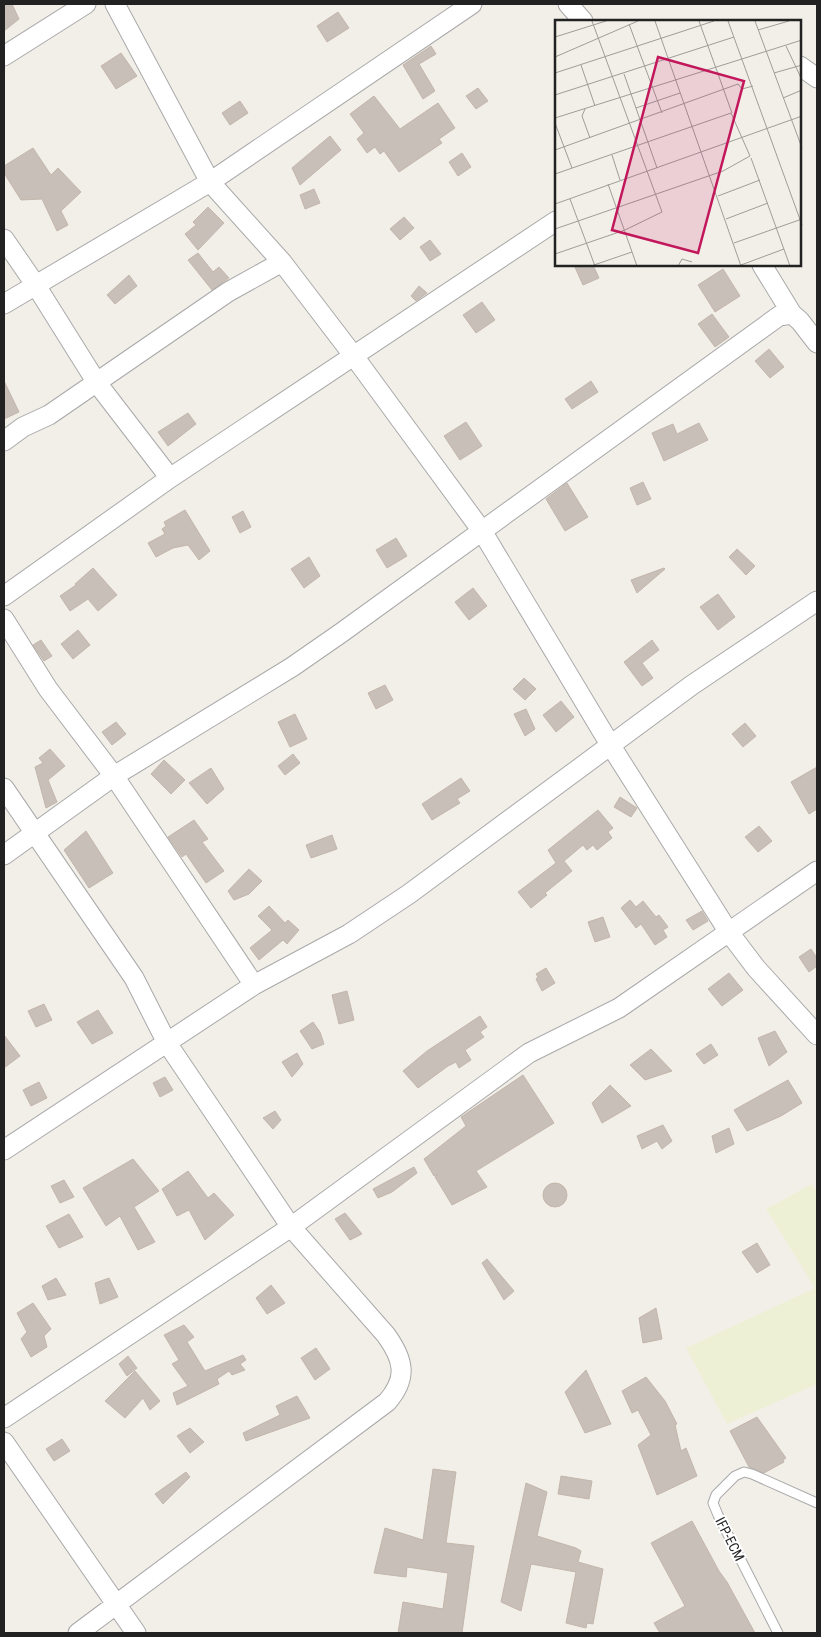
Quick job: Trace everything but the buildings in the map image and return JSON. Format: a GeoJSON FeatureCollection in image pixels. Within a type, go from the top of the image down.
{"type":"FeatureCollection","features":[{"type":"Feature","properties":{"kind":"street"},"geometry":{"type":"LineString","coordinates":[[4,56],[86,4]]}},
{"type":"Feature","properties":{"kind":"street"},"geometry":{"type":"LineString","coordinates":[[115,4],[210,182],[282,262],[353,354],[482,532],[611,746],[728,931],[756,968],[817,1035]]}},
{"type":"Feature","properties":{"kind":"street"},"geometry":{"type":"LineString","coordinates":[[4,304],[210,182],[472,4]]}},
{"type":"Feature","properties":{"kind":"street"},"geometry":{"type":"LineString","coordinates":[[568,4],[582,20]]}},
{"type":"Feature","properties":{"kind":"street"},"geometry":{"type":"LineString","coordinates":[[801,67],[817,78]]}},
{"type":"Feature","properties":{"kind":"street"},"geometry":{"type":"LineString","coordinates":[[4,596],[170,478],[353,354],[555,222]]}},
{"type":"Feature","properties":{"kind":"street"},"geometry":{"type":"LineString","coordinates":[[4,239],[35,284],[97,383],[170,478]]}},
{"type":"Feature","properties":{"kind":"street"},"geometry":{"type":"LineString","coordinates":[[4,441],[24,427],[49,415],[228,292],[282,262]]}},
{"type":"Feature","properties":{"kind":"street"},"geometry":{"type":"LineString","coordinates":[[763,266],[792,314],[817,343]]}},
{"type":"Feature","properties":{"kind":"street"},"geometry":{"type":"LineString","coordinates":[[4,854],[35,834],[114,776],[292,667],[482,532],[779,316],[792,314]]}},
{"type":"Feature","properties":{"kind":"street"},"geometry":{"type":"LineString","coordinates":[[4,1150],[254,985],[364,924],[409,894],[692,685],[817,601]]}},
{"type":"Feature","properties":{"kind":"street"},"geometry":{"type":"LineString","coordinates":[[4,619],[48,690],[114,776],[254,985]]}},
{"type":"Feature","properties":{"kind":"street"},"geometry":{"type":"LineString","coordinates":[[4,788],[134,978],[167,1043],[291,1227],[395,1348],[401,1361],[402,1376],[397,1390],[387,1402],[362,1423],[78,1633]]}},
{"type":"Feature","properties":{"kind":"street"},"geometry":{"type":"LineString","coordinates":[[4,1418],[291,1227],[529,1053],[618,1008],[817,871]]}},
{"type":"Feature","properties":{"kind":"street"},"geometry":{"type":"LineString","coordinates":[[4,1442],[136,1633]]}},
{"type":"Feature","properties":{"kind":"lane","name":"IFP-ECM"},"geometry":{"type":"LineString","coordinates":[[778,1633],[718,1515],[714,1503],[716,1495],[735,1476],[744,1472],[817,1503]]}},
{"type":"Feature","properties":{"kind":"green space"},"geometry":{"type":"Polygon","coordinates":[[[812,1184],[817,1192],[817,1384],[727,1424],[686,1348],[815,1288],[766,1209],[812,1184]]]}}]}
